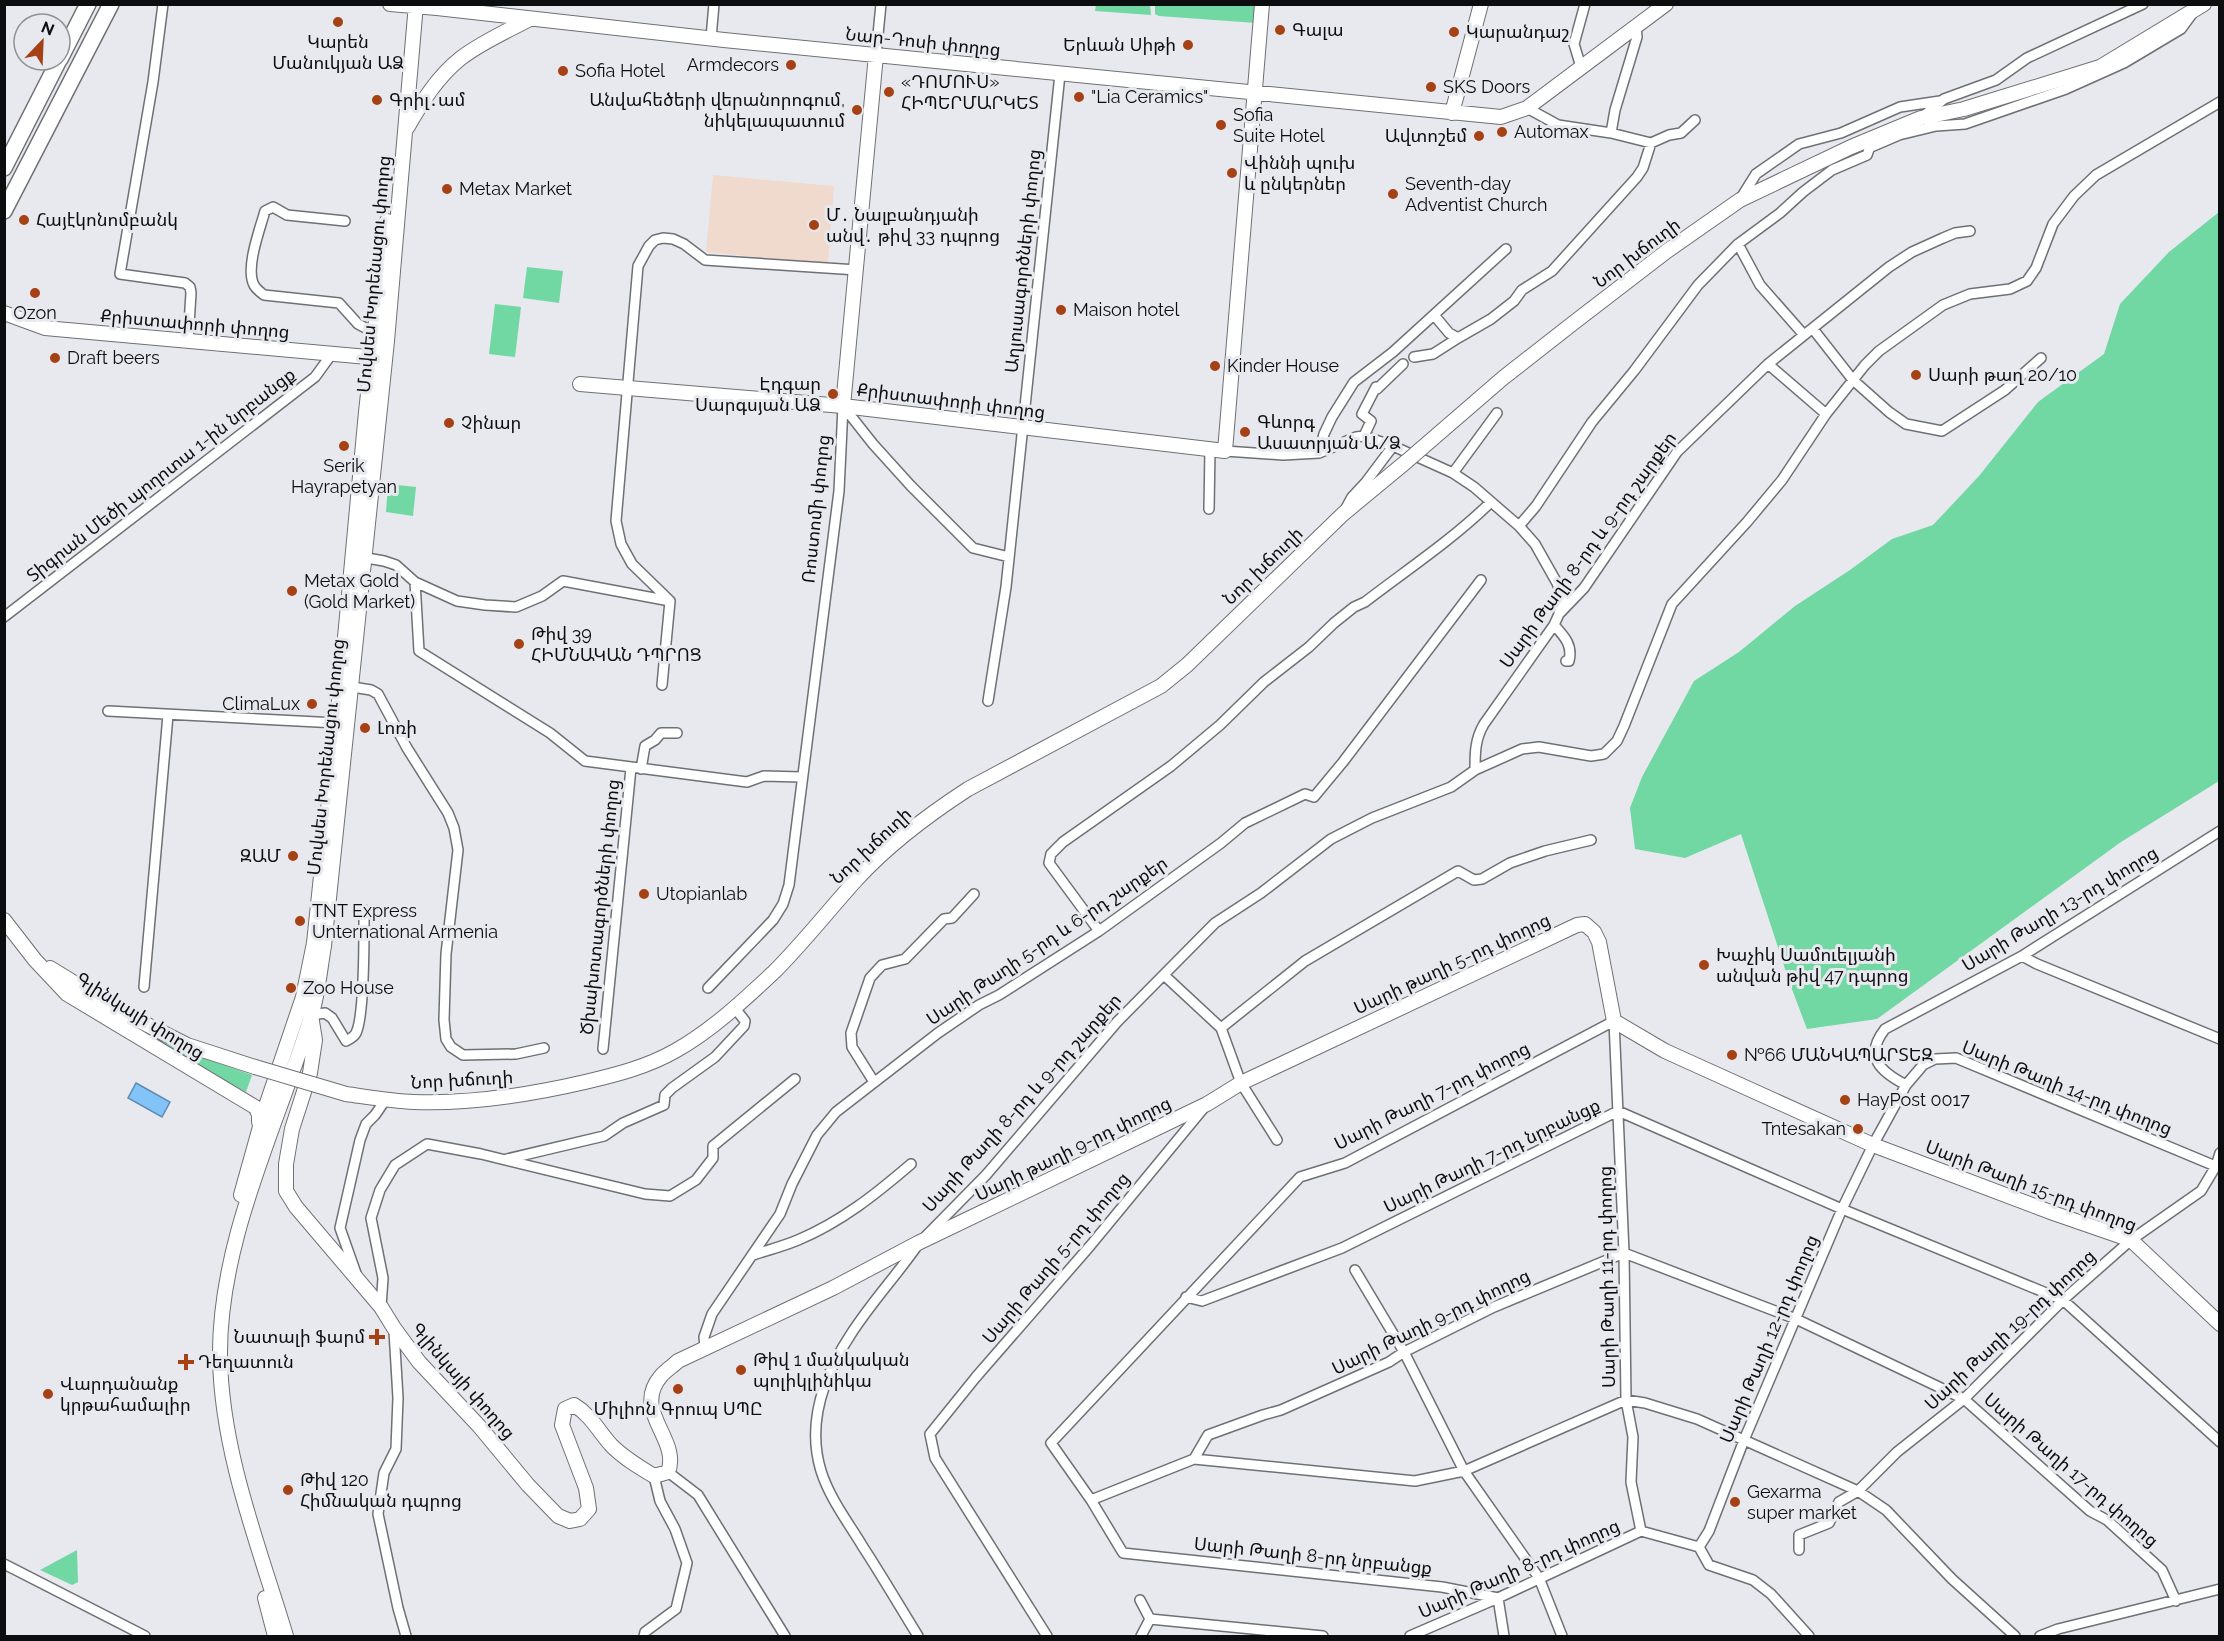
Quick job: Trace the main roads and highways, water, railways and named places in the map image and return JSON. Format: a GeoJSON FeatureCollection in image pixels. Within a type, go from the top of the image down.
{"type":"FeatureCollection","features":[{"type":"Feature","properties":{"kind":"main road"},"geometry":{"type":"LineString","coordinates":[[72,35],[88,4]]}},
{"type":"Feature","properties":{"kind":"main road"},"geometry":{"type":"LineString","coordinates":[[4,211],[111,4]]}},
{"type":"Feature","properties":{"kind":"main road","name":"Նար-Դոսի փողոց"},"geometry":{"type":"LineString","coordinates":[[390,4],[472,8],[530,19],[1501,117],[1527,108],[1666,4]]}},
{"type":"Feature","properties":{"kind":"main road"},"geometry":{"type":"LineString","coordinates":[[1255,93],[1262,4]]}},
{"type":"Feature","properties":{"kind":"main road"},"geometry":{"type":"LineString","coordinates":[[1452,113],[1481,4]]}},
{"type":"Feature","properties":{"kind":"main road","name":"Մովսես Խորենացու փողոց"},"geometry":{"type":"LineString","coordinates":[[275,1636],[219,1425],[213,1353],[216,1300],[224,1257],[259,1130],[270,1113],[311,1015],[324,946],[358,556],[378,358],[406,131],[412,5]]}},
{"type":"Feature","properties":{"kind":"main road","name":"Մովսես Խորենացու փողոց"},"geometry":{"type":"LineString","coordinates":[[378,358],[375,333],[412,5]]}},
{"type":"Feature","properties":{"kind":"main road","name":"Նոր խճուղի"},"geometry":{"type":"LineString","coordinates":[[35,960],[122,1012],[187,1046],[346,1094],[413,1102],[461,1101],[536,1094],[638,1067],[676,1050],[734,1007],[774,971],[857,879],[898,841],[945,804],[968,789],[1161,686],[1187,665],[1342,514],[1503,378],[1667,251],[1740,200],[1803,169],[1872,143],[1921,118],[1964,109],[2100,67],[2199,9]]}},
{"type":"Feature","properties":{"kind":"main road"},"geometry":{"type":"LineString","coordinates":[[406,131],[427,94],[452,66],[488,40],[530,19]]}},
{"type":"Feature","properties":{"kind":"main road","name":"Ռոստոմի փողոց"},"geometry":{"type":"LineString","coordinates":[[843,406],[876,55]]}},
{"type":"Feature","properties":{"kind":"main road"},"geometry":{"type":"LineString","coordinates":[[4,168],[53,72]]}},
{"type":"Feature","properties":{"kind":"main road","name":"Քրիստափորի փողոց"},"geometry":{"type":"LineString","coordinates":[[579,384],[843,406],[1225,451],[1255,93]]}},
{"type":"Feature","properties":{"kind":"main road","name":"Քրիստափորի փողոց"},"geometry":{"type":"LineString","coordinates":[[4,313],[45,328],[378,358]]}},
{"type":"Feature","properties":{"kind":"main road","name":"Մովսես Խորենացու փողոց"},"geometry":{"type":"LineString","coordinates":[[286,1636],[239,1481],[226,1425],[220,1358],[229,1271],[303,997],[314,943],[337,723],[346,686]]}},
{"type":"Feature","properties":{"kind":"main road","name":"Գլինկայի փողոց"},"geometry":{"type":"LineString","coordinates":[[4,920],[35,960],[67,994],[255,1107],[259,1114],[259,1130]]}},
{"type":"Feature","properties":{"kind":"main road","name":"Սարի թաղի 5-րդ փողոց"},"geometry":{"type":"LineString","coordinates":[[1241,1083],[1577,925],[1585,924],[1594,932],[1599,942],[1614,1021],[1665,1051],[1873,1145]]}},
{"type":"Feature","properties":{"kind":"main road","name":"Գլինկայի փողոց"},"geometry":{"type":"LineString","coordinates":[[311,1015],[315,1040],[310,1072],[292,1129],[286,1164],[286,1191],[296,1207],[381,1307],[419,1362],[558,1516],[570,1521],[580,1520],[589,1509],[586,1488],[562,1425],[565,1409],[574,1405],[584,1411],[612,1445],[637,1466],[654,1476],[668,1472]]}},
{"type":"Feature","properties":{"kind":"main road","name":"Սարի թաղի 9-րդ փողոց"},"geometry":{"type":"LineString","coordinates":[[918,1243],[1207,1104],[1241,1083]]}},
{"type":"Feature","properties":{"kind":"main road"},"geometry":{"type":"LineString","coordinates":[[270,1113],[292,1129]]}},
{"type":"Feature","properties":{"kind":"main road","name":"Սարի Թաղի 15-րդ փողոց"},"geometry":{"type":"LineString","coordinates":[[1873,1145],[2131,1240],[2220,1324]]}},
{"type":"Feature","properties":{"kind":"main road","name":"Սարի Թաղի 8-րդ և 9-րդ շարքեր"},"geometry":{"type":"LineString","coordinates":[[668,1472],[671,1464],[670,1455],[651,1410],[652,1393],[660,1377],[678,1361],[833,1288],[918,1243]]}},
{"type":"Feature","properties":{"kind":"water"},"geometry":{"type":"Polygon","coordinates":[[[136,1083],[170,1102],[162,1117],[128,1098],[136,1083]]]}},
{"type":"Feature","properties":{"kind":"place","name":"Կարեն Մանուկյան ԱՁ"},"geometry":{"type":"Point","coordinates":[338,22]}},
{"type":"Feature","properties":{"kind":"place","name":"Գալա"},"geometry":{"type":"Point","coordinates":[1280,30]}},
{"type":"Feature","properties":{"kind":"place","name":"Կարանդաշ"},"geometry":{"type":"Point","coordinates":[1454,32]}},
{"type":"Feature","properties":{"kind":"place","name":"Երևան Սիթի"},"geometry":{"type":"Point","coordinates":[1188,45]}},
{"type":"Feature","properties":{"kind":"place","name":"Armdecors"},"geometry":{"type":"Point","coordinates":[791,65]}},
{"type":"Feature","properties":{"kind":"place","name":"Sofia Hotel"},"geometry":{"type":"Point","coordinates":[563,71]}},
{"type":"Feature","properties":{"kind":"place","name":"SKS Doors"},"geometry":{"type":"Point","coordinates":[1431,87]}},
{"type":"Feature","properties":{"kind":"place","name":"«ԴՈՄՈՒՍ» ՀԻՊԵՐՄԱՐԿԵՏ"},"geometry":{"type":"Point","coordinates":[889,92]}},
{"type":"Feature","properties":{"kind":"place","name":"\"Lia Ceramics\""},"geometry":{"type":"Point","coordinates":[1079,97]}},
{"type":"Feature","properties":{"kind":"place","name":"Գրիլ․ամ"},"geometry":{"type":"Point","coordinates":[377,100]}},
{"type":"Feature","properties":{"kind":"place","name":"Անվահեծերի վերանորոգում, նիկելապատում"},"geometry":{"type":"Point","coordinates":[857,110]}},
{"type":"Feature","properties":{"kind":"place","name":"Sofia Suite Hotel"},"geometry":{"type":"Point","coordinates":[1221,125]}},
{"type":"Feature","properties":{"kind":"place","name":"Automax"},"geometry":{"type":"Point","coordinates":[1502,132]}},
{"type":"Feature","properties":{"kind":"place","name":"Ավտոշեմ"},"geometry":{"type":"Point","coordinates":[1479,136]}},
{"type":"Feature","properties":{"kind":"place","name":"Վիննի պուխ և ընկերներ"},"geometry":{"type":"Point","coordinates":[1232,173]}},
{"type":"Feature","properties":{"kind":"place","name":"Metax Market"},"geometry":{"type":"Point","coordinates":[447,189]}},
{"type":"Feature","properties":{"kind":"place","name":"Seventh-day Adventist Church"},"geometry":{"type":"Point","coordinates":[1393,194]}},
{"type":"Feature","properties":{"kind":"place","name":"Հայէկոնոմբանկ"},"geometry":{"type":"Point","coordinates":[24,220]}},
{"type":"Feature","properties":{"kind":"place","name":"Մ․ Նալբանդյանի անվ․ թիվ 33 դպրոց"},"geometry":{"type":"Point","coordinates":[814,225]}},
{"type":"Feature","properties":{"kind":"place","name":"Ozon"},"geometry":{"type":"Point","coordinates":[35,293]}},
{"type":"Feature","properties":{"kind":"place","name":"Maison hotel"},"geometry":{"type":"Point","coordinates":[1061,310]}},
{"type":"Feature","properties":{"kind":"place","name":"Draft beers"},"geometry":{"type":"Point","coordinates":[55,358]}},
{"type":"Feature","properties":{"kind":"place","name":"Kinder House"},"geometry":{"type":"Point","coordinates":[1215,366]}},
{"type":"Feature","properties":{"kind":"place","name":"Սարի թաղ 20/10"},"geometry":{"type":"Point","coordinates":[1916,375]}},
{"type":"Feature","properties":{"kind":"place","name":"Էդգար Սարգսյան ԱՁ"},"geometry":{"type":"Point","coordinates":[833,394]}},
{"type":"Feature","properties":{"kind":"place","name":"Չինար"},"geometry":{"type":"Point","coordinates":[449,423]}},
{"type":"Feature","properties":{"kind":"place","name":"Գևորգ Ասատրյան Ա/Ձ"},"geometry":{"type":"Point","coordinates":[1245,432]}},
{"type":"Feature","properties":{"kind":"place","name":"Serik Hayrapetyan"},"geometry":{"type":"Point","coordinates":[344,446]}},
{"type":"Feature","properties":{"kind":"place","name":"Metax Gold (Gold Market)"},"geometry":{"type":"Point","coordinates":[292,591]}},
{"type":"Feature","properties":{"kind":"place","name":"Թիվ 39 ՀԻՄՆԱԿԱՆ ԴՊՐՈՑ"},"geometry":{"type":"Point","coordinates":[519,644]}},
{"type":"Feature","properties":{"kind":"place","name":"ClimaLux"},"geometry":{"type":"Point","coordinates":[312,704]}},
{"type":"Feature","properties":{"kind":"place","name":"Լոռի"},"geometry":{"type":"Point","coordinates":[365,728]}},
{"type":"Feature","properties":{"kind":"place","name":"ԶԱՄ"},"geometry":{"type":"Point","coordinates":[293,856]}},
{"type":"Feature","properties":{"kind":"place","name":"Utopianlab"},"geometry":{"type":"Point","coordinates":[644,894]}},
{"type":"Feature","properties":{"kind":"place","name":"TNT Express Unternational Armenia"},"geometry":{"type":"Point","coordinates":[300,921]}},
{"type":"Feature","properties":{"kind":"place","name":"Խաչիկ Սամուելյանի անվան թիվ 47 դպրոց"},"geometry":{"type":"Point","coordinates":[1704,965]}},
{"type":"Feature","properties":{"kind":"place","name":"Zoo House"},"geometry":{"type":"Point","coordinates":[291,988]}},
{"type":"Feature","properties":{"kind":"place","name":"№66 ՄԱՆԿԱՊԱՐՏԵԶ"},"geometry":{"type":"Point","coordinates":[1732,1055]}},
{"type":"Feature","properties":{"kind":"place","name":"HayPost 0017"},"geometry":{"type":"Point","coordinates":[1845,1100]}},
{"type":"Feature","properties":{"kind":"place","name":"Tntesakan"},"geometry":{"type":"Point","coordinates":[1858,1129]}},
{"type":"Feature","properties":{"kind":"place","name":"Նատալի ֆարմ"},"geometry":{"type":"Point","coordinates":[377,1337]}},
{"type":"Feature","properties":{"kind":"place","name":"Դեղատուն"},"geometry":{"type":"Point","coordinates":[186,1362]}},
{"type":"Feature","properties":{"kind":"place","name":"Թիվ 1 մանկական պոլիկլինիկա"},"geometry":{"type":"Point","coordinates":[741,1370]}},
{"type":"Feature","properties":{"kind":"place","name":"Միլիոն Գրուպ ՍՊԸ"},"geometry":{"type":"Point","coordinates":[678,1389]}},
{"type":"Feature","properties":{"kind":"place","name":"Վարդանանք կրթահամալիր"},"geometry":{"type":"Point","coordinates":[48,1394]}},
{"type":"Feature","properties":{"kind":"place","name":"Թիվ 120 Հիմնական դպրոց"},"geometry":{"type":"Point","coordinates":[288,1490]}},
{"type":"Feature","properties":{"kind":"place","name":"Gexarma super market"},"geometry":{"type":"Point","coordinates":[1735,1502]}}]}
